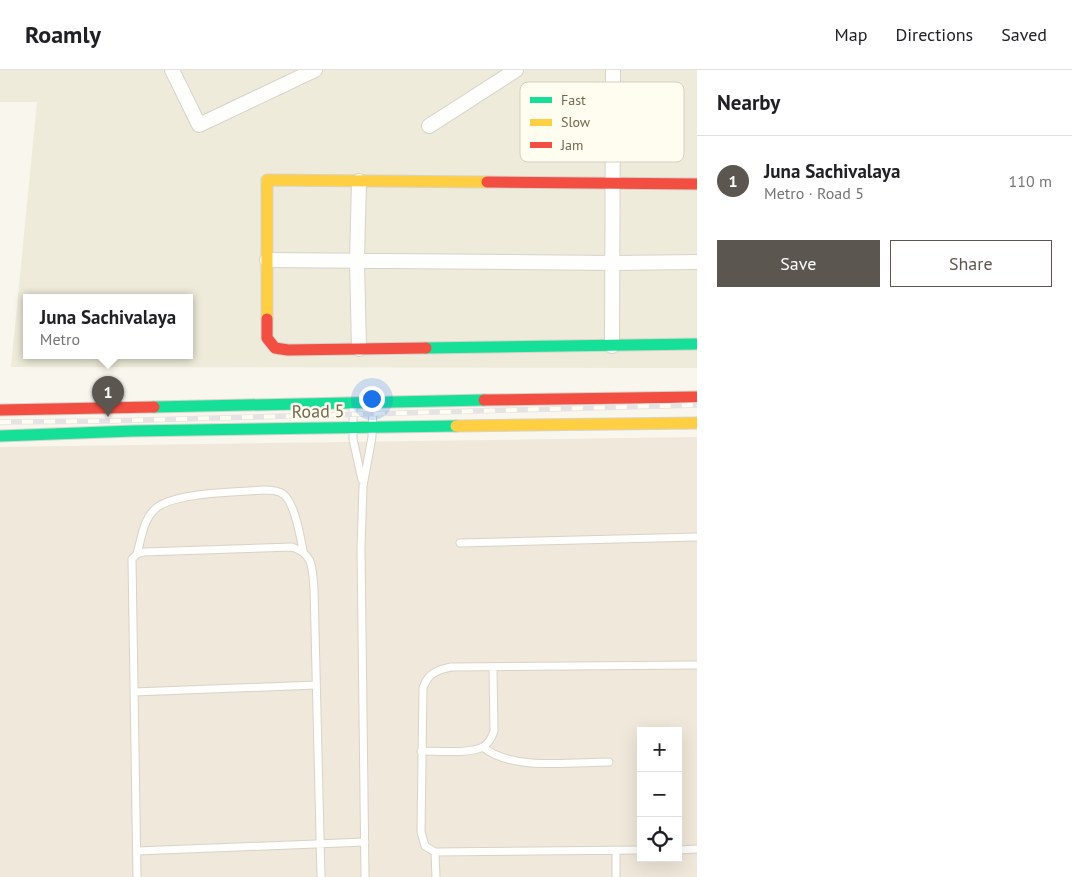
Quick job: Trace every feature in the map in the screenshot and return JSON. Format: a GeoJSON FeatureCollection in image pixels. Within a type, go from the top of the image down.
{"type":"FeatureCollection","features":[{"type":"Feature","properties":{"kind":"street"},"geometry":{"type":"LineString","coordinates":[[172,70],[199,125],[315,70]]}},
{"type":"Feature","properties":{"kind":"street"},"geometry":{"type":"LineString","coordinates":[[429,126],[516,70]]}},
{"type":"Feature","properties":{"kind":"street"},"geometry":{"type":"LineString","coordinates":[[612,346],[614,263],[613,162]]}},
{"type":"Feature","properties":{"kind":"street"},"geometry":{"type":"LineString","coordinates":[[697,184],[267,180],[267,338],[275,348],[288,350],[697,344]]}},
{"type":"Feature","properties":{"kind":"street"},"geometry":{"type":"LineString","coordinates":[[359,181],[357,261],[359,349]]}},
{"type":"Feature","properties":{"kind":"street"},"geometry":{"type":"LineString","coordinates":[[267,260],[697,262]]}},
{"type":"Feature","properties":{"kind":"street","name":"Road 5"},"geometry":{"type":"LineString","coordinates":[[0,410],[697,397]]}},
{"type":"Feature","properties":{"kind":"street","name":"Road 5"},"geometry":{"type":"LineString","coordinates":[[0,436],[132,431],[697,423]]}},
{"type":"Feature","properties":{"kind":"lane"},"geometry":{"type":"LineString","coordinates":[[353,402],[353,438],[363,486]]}},
{"type":"Feature","properties":{"kind":"lane"},"geometry":{"type":"LineString","coordinates":[[366,877],[362,549],[363,486],[372,436],[373,402]]}},
{"type":"Feature","properties":{"kind":"lane"},"geometry":{"type":"LineString","coordinates":[[137,877],[132,559],[137,554],[148,518],[154,510],[168,501],[264,490],[276,491],[283,494],[294,513],[302,550]]}},
{"type":"Feature","properties":{"kind":"lane"},"geometry":{"type":"LineString","coordinates":[[460,543],[697,537]]}},
{"type":"Feature","properties":{"kind":"lane"},"geometry":{"type":"LineString","coordinates":[[137,554],[144,552],[292,547],[302,550],[309,557],[312,566],[314,588],[321,877]]}},
{"type":"Feature","properties":{"kind":"lane"},"geometry":{"type":"LineString","coordinates":[[637,850],[435,852],[425,846],[420,832],[422,694],[426,679],[435,671],[451,667],[697,665]]}},
{"type":"Feature","properties":{"kind":"lane"},"geometry":{"type":"LineString","coordinates":[[422,751],[473,750],[483,747],[490,740],[494,731],[494,667]]}},
{"type":"Feature","properties":{"kind":"lane"},"geometry":{"type":"LineString","coordinates":[[134,692],[316,686]]}},
{"type":"Feature","properties":{"kind":"lane"},"geometry":{"type":"LineString","coordinates":[[483,747],[499,757],[518,761],[609,762]]}},
{"type":"Feature","properties":{"kind":"lane"},"geometry":{"type":"LineString","coordinates":[[137,851],[365,842]]}},
{"type":"Feature","properties":{"kind":"lane"},"geometry":{"type":"LineString","coordinates":[[682,850],[697,849]]}},
{"type":"Feature","properties":{"kind":"lane"},"geometry":{"type":"LineString","coordinates":[[616,851],[616,877]]}},
{"type":"Feature","properties":{"kind":"lane"},"geometry":{"type":"LineString","coordinates":[[435,852],[436,877]]}},
{"type":"Feature","properties":{"kind":"shaded area"},"geometry":{"type":"Polygon","coordinates":[[[0,70],[697,70],[697,368],[11,367],[37,102],[0,102],[0,70]]]}},
{"type":"Feature","properties":{"kind":"shaded area"},"geometry":{"type":"Polygon","coordinates":[[[697,437],[697,877],[0,877],[0,447],[697,437]]]}},
{"type":"Feature","properties":{"kind":"railway"},"geometry":{"type":"LineString","coordinates":[[0,422],[108,421],[697,405]]}},
{"type":"Feature","properties":{"kind":"traffic: fast"},"geometry":{"type":"LineString","coordinates":[[426,348],[697,344]]}},
{"type":"Feature","properties":{"kind":"traffic: fast"},"geometry":{"type":"LineString","coordinates":[[154,407],[484,400]]}},
{"type":"Feature","properties":{"kind":"traffic: fast"},"geometry":{"type":"LineString","coordinates":[[0,436],[132,431],[456,426]]}},
{"type":"Feature","properties":{"kind":"traffic: slow"},"geometry":{"type":"LineString","coordinates":[[267,319],[267,180],[487,182]]}},
{"type":"Feature","properties":{"kind":"traffic: slow"},"geometry":{"type":"LineString","coordinates":[[456,426],[697,423]]}},
{"type":"Feature","properties":{"kind":"traffic: jam"},"geometry":{"type":"LineString","coordinates":[[487,182],[697,184]]}},
{"type":"Feature","properties":{"kind":"traffic: jam"},"geometry":{"type":"LineString","coordinates":[[267,319],[267,338],[275,348],[288,350],[426,348]]}},
{"type":"Feature","properties":{"kind":"traffic: jam"},"geometry":{"type":"LineString","coordinates":[[484,400],[697,397]]}},
{"type":"Feature","properties":{"kind":"traffic: jam"},"geometry":{"type":"LineString","coordinates":[[0,410],[154,407]]}},
{"type":"Feature","properties":{"kind":"place","name":"Juna Sachivalaya"},"geometry":{"type":"Point","coordinates":[108,417]}}]}
